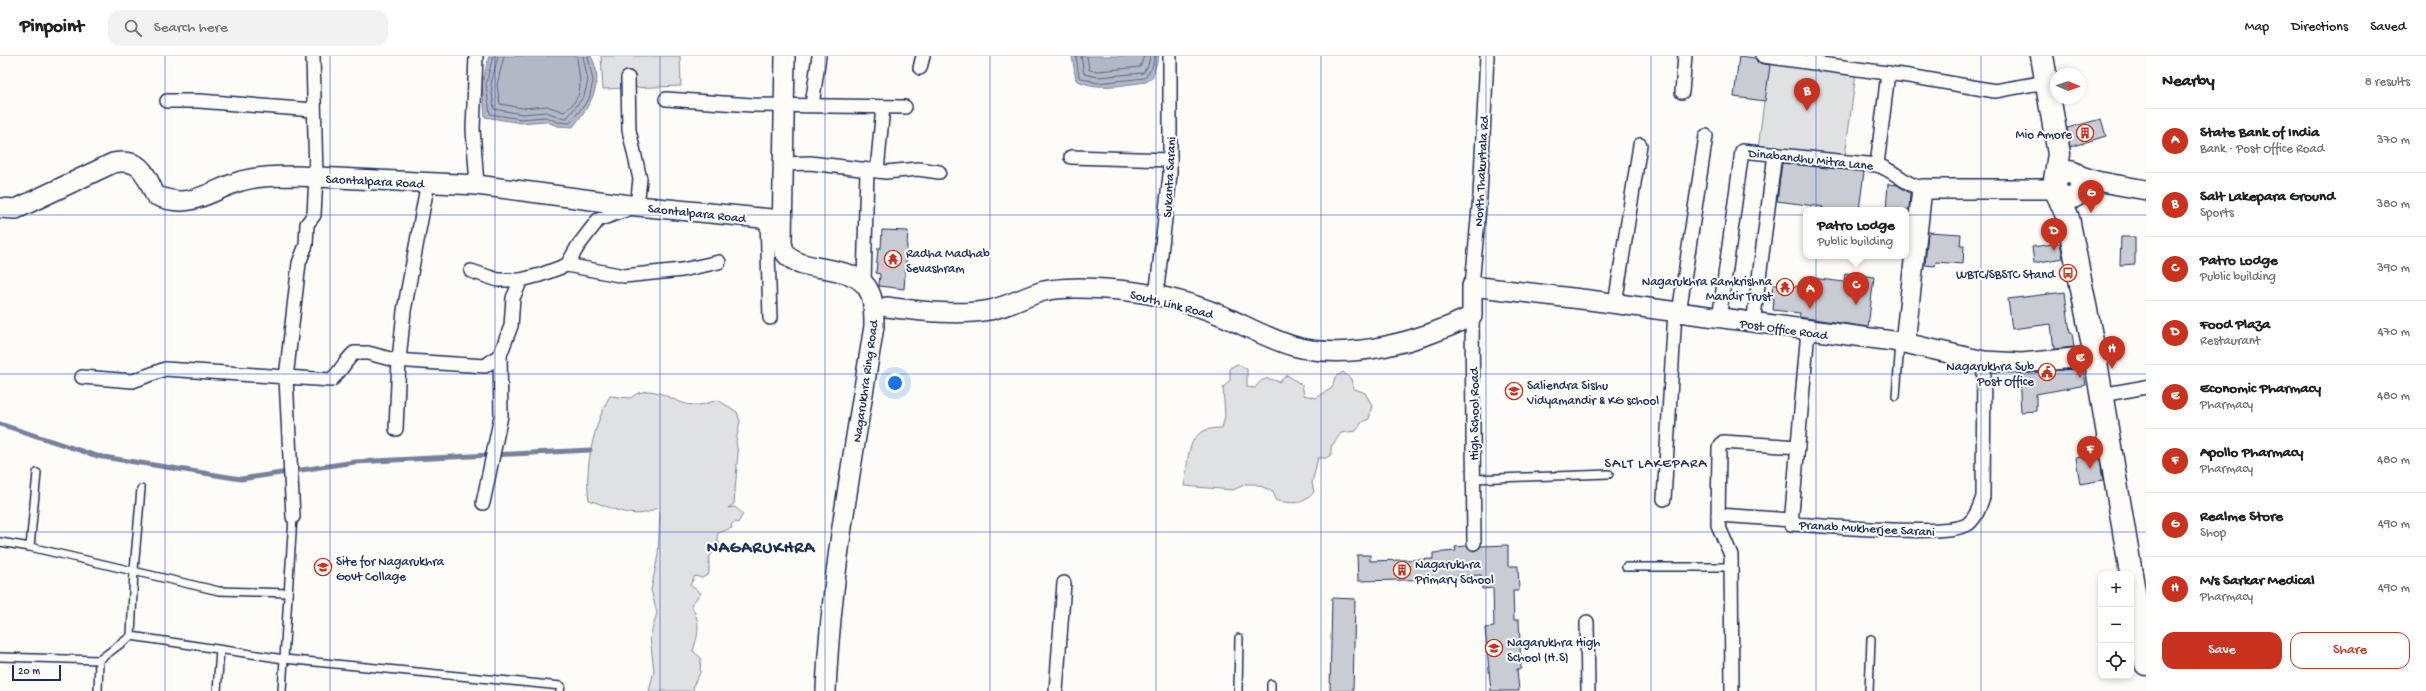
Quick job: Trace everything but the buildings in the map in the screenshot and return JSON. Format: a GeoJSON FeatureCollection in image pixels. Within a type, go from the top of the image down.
{"type":"FeatureCollection","features":[{"type":"Feature","properties":{"kind":"highway"},"geometry":{"type":"LineString","coordinates":[[2042,56],[2059,154],[2067,187],[2068,218],[2140,596],[2146,664]]}},
{"type":"Feature","properties":{"kind":"street"},"geometry":{"type":"LineString","coordinates":[[293,517],[286,378],[299,263],[306,245],[307,224],[314,215],[316,177],[313,110],[313,56]]}},
{"type":"Feature","properties":{"kind":"street"},"geometry":{"type":"LineString","coordinates":[[476,56],[473,129],[477,185]]}},
{"type":"Feature","properties":{"kind":"street"},"geometry":{"type":"LineString","coordinates":[[770,318],[775,220],[784,164],[785,56]]}},
{"type":"Feature","properties":{"kind":"street"},"geometry":{"type":"LineString","coordinates":[[812,105],[819,56]]}},
{"type":"Feature","properties":{"kind":"street","name":"Sukanta Sarani"},"geometry":{"type":"LineString","coordinates":[[1156,297],[1166,213],[1170,160],[1170,56]]}},
{"type":"Feature","properties":{"kind":"street","name":"North Thakurtala Rd"},"geometry":{"type":"LineString","coordinates":[[1472,286],[1480,196],[1487,56]]}},
{"type":"Feature","properties":{"kind":"street"},"geometry":{"type":"LineString","coordinates":[[1682,92],[1685,56]]}},
{"type":"Feature","properties":{"kind":"street"},"geometry":{"type":"LineString","coordinates":[[1763,56],[1888,73],[1996,91],[2046,82]]}},
{"type":"Feature","properties":{"kind":"street"},"geometry":{"type":"LineString","coordinates":[[1877,165],[1888,73]]}},
{"type":"Feature","properties":{"kind":"street"},"geometry":{"type":"LineString","coordinates":[[568,265],[578,246],[598,220],[637,206],[640,179],[629,130],[628,78]]}},
{"type":"Feature","properties":{"kind":"street"},"geometry":{"type":"LineString","coordinates":[[666,99],[737,104],[905,108]]}},
{"type":"Feature","properties":{"kind":"street"},"geometry":{"type":"LineString","coordinates":[[167,101],[199,101],[313,110]]}},
{"type":"Feature","properties":{"kind":"street"},"geometry":{"type":"LineString","coordinates":[[867,288],[872,171],[883,107]]}},
{"type":"Feature","properties":{"kind":"street"},"geometry":{"type":"LineString","coordinates":[[1664,499],[1677,312],[1706,136]]}},
{"type":"Feature","properties":{"kind":"street"},"geometry":{"type":"LineString","coordinates":[[1615,304],[1640,145]]}},
{"type":"Feature","properties":{"kind":"street","name":"Dinabandhu Mitra Lane"},"geometry":{"type":"LineString","coordinates":[[1719,319],[1742,151],[1877,165],[1896,173],[1916,188],[1922,189]]}},
{"type":"Feature","properties":{"kind":"street"},"geometry":{"type":"LineString","coordinates":[[1753,324],[1775,154]]}},
{"type":"Feature","properties":{"kind":"street"},"geometry":{"type":"LineString","coordinates":[[1071,157],[1170,160]]}},
{"type":"Feature","properties":{"kind":"street","name":"Saontalpara Road"},"geometry":{"type":"LineString","coordinates":[[0,208],[16,209],[113,163],[123,161],[133,163],[144,170],[155,195],[170,202],[185,201],[241,181],[270,176],[316,177],[477,185],[637,206],[775,220]]}},
{"type":"Feature","properties":{"kind":"street"},"geometry":{"type":"LineString","coordinates":[[784,164],[810,163],[872,171],[918,169],[939,172]]}},
{"type":"Feature","properties":{"kind":"street"},"geometry":{"type":"LineString","coordinates":[[396,428],[399,360],[410,270],[428,182]]}},
{"type":"Feature","properties":{"kind":"street"},"geometry":{"type":"LineString","coordinates":[[1902,343],[1922,189],[2067,187],[2146,190]]}},
{"type":"Feature","properties":{"kind":"street"},"geometry":{"type":"LineString","coordinates":[[775,220],[786,254],[795,261],[853,275],[887,307],[874,326]]}},
{"type":"Feature","properties":{"kind":"street"},"geometry":{"type":"LineString","coordinates":[[471,271],[498,280],[521,280],[568,265],[624,276],[682,270],[719,262]]}},
{"type":"Feature","properties":{"kind":"street"},"geometry":{"type":"LineString","coordinates":[[484,503],[501,416],[500,355],[510,326],[513,298],[521,280]]}},
{"type":"Feature","properties":{"kind":"street","name":"Post Office Road"},"geometry":{"type":"LineString","coordinates":[[1472,286],[1902,343],[1984,361],[2022,363],[2095,356]]}},
{"type":"Feature","properties":{"kind":"street","name":"High School Road"},"geometry":{"type":"LineString","coordinates":[[1472,286],[1474,543]]}},
{"type":"Feature","properties":{"kind":"street","name":"Nagarukhra Ring Road"},"geometry":{"type":"LineString","coordinates":[[826,691],[828,647],[847,499],[874,326],[867,288]]}},
{"type":"Feature","properties":{"kind":"street","name":"South Link Road"},"geometry":{"type":"LineString","coordinates":[[887,307],[952,312],[989,310],[1044,292],[1070,288],[1106,289],[1156,297],[1193,306],[1221,315],[1287,344],[1319,350],[1383,347],[1448,328],[1472,316]]}},
{"type":"Feature","properties":{"kind":"street","name":"Pranab Mukherjee Sarani"},"geometry":{"type":"LineString","coordinates":[[1808,331],[1791,524],[1931,531],[1958,528],[1968,524],[1978,511],[1983,497],[1984,361]]}},
{"type":"Feature","properties":{"kind":"street"},"geometry":{"type":"LineString","coordinates":[[82,378],[133,381],[164,369],[331,380],[338,375],[343,363],[354,354],[368,353],[399,360],[485,366],[500,355]]}},
{"type":"Feature","properties":{"kind":"street"},"geometry":{"type":"LineString","coordinates":[[2101,396],[2146,387]]}},
{"type":"Feature","properties":{"kind":"street"},"geometry":{"type":"LineString","coordinates":[[1732,691],[1731,555],[1718,525],[1720,444],[1723,442],[1798,447]]}},
{"type":"Feature","properties":{"kind":"street"},"geometry":{"type":"LineString","coordinates":[[1718,515],[1791,520]]}},
{"type":"Feature","properties":{"kind":"street"},"geometry":{"type":"LineString","coordinates":[[1056,691],[1064,583]]}},
{"type":"Feature","properties":{"kind":"street"},"geometry":{"type":"LineString","coordinates":[[1587,622],[1588,691]]}},
{"type":"Feature","properties":{"kind":"lane"},"geometry":{"type":"LineString","coordinates":[[1896,396],[1902,343]]}},
{"type":"Feature","properties":{"kind":"lane"},"geometry":{"type":"LineString","coordinates":[[30,548],[36,473]]}},
{"type":"Feature","properties":{"kind":"lane"},"geometry":{"type":"LineString","coordinates":[[1473,479],[1609,474]]}},
{"type":"Feature","properties":{"kind":"lane"},"geometry":{"type":"LineString","coordinates":[[131,636],[134,570],[141,489]]}},
{"type":"Feature","properties":{"kind":"lane"},"geometry":{"type":"LineString","coordinates":[[282,691],[293,517]]}},
{"type":"Feature","properties":{"kind":"lane"},"geometry":{"type":"LineString","coordinates":[[0,542],[134,570],[219,591],[288,593]]}},
{"type":"Feature","properties":{"kind":"lane"},"geometry":{"type":"LineString","coordinates":[[1626,567],[1731,566]]}},
{"type":"Feature","properties":{"kind":"lane"},"geometry":{"type":"LineString","coordinates":[[0,656],[99,660],[131,636],[284,659],[561,686],[560,691]]}},
{"type":"Feature","properties":{"kind":"lane"},"geometry":{"type":"LineString","coordinates":[[1238,691],[1239,638]]}},
{"type":"Feature","properties":{"kind":"lane"},"geometry":{"type":"LineString","coordinates":[[1869,691],[1871,639]]}},
{"type":"Feature","properties":{"kind":"lane"},"geometry":{"type":"LineString","coordinates":[[218,691],[220,650]]}},
{"type":"Feature","properties":{"kind":"lane"},"geometry":{"type":"LineString","coordinates":[[98,691],[99,660]]}},
{"type":"Feature","properties":{"kind":"shaded area"},"geometry":{"type":"Polygon","coordinates":[[[601,56],[680,56],[681,86],[603,89],[601,56]]]}},
{"type":"Feature","properties":{"kind":"shaded area"},"geometry":{"type":"Polygon","coordinates":[[[1769,61],[1856,73],[1845,156],[1758,149],[1769,61]]]}},
{"type":"Feature","properties":{"kind":"shaded area"},"geometry":{"type":"Polygon","coordinates":[[[1237,364],[1247,369],[1247,387],[1255,388],[1260,382],[1266,379],[1279,382],[1287,375],[1302,385],[1304,395],[1316,398],[1332,388],[1335,377],[1343,372],[1351,379],[1353,388],[1365,393],[1372,405],[1369,419],[1362,422],[1356,431],[1341,433],[1331,447],[1331,455],[1326,458],[1318,458],[1312,483],[1314,492],[1302,502],[1293,503],[1276,501],[1273,491],[1255,484],[1246,484],[1233,490],[1184,486],[1188,456],[1194,439],[1200,433],[1209,429],[1222,428],[1225,416],[1223,388],[1230,380],[1230,368],[1237,364]]]}},
{"type":"Feature","properties":{"kind":"shaded area"},"geometry":{"type":"Polygon","coordinates":[[[647,391],[659,393],[693,405],[718,400],[737,412],[740,421],[736,442],[738,453],[734,504],[728,508],[735,507],[743,514],[738,523],[734,522],[731,525],[732,528],[718,533],[717,538],[720,544],[718,551],[714,551],[709,558],[709,574],[702,578],[695,576],[690,585],[701,593],[691,605],[698,622],[698,633],[693,651],[701,658],[700,673],[694,684],[693,691],[649,691],[654,671],[650,637],[657,613],[651,590],[658,555],[660,512],[656,508],[640,514],[623,512],[589,500],[589,460],[595,432],[604,407],[610,396],[630,398],[638,393],[647,391]]]}},
{"type":"Feature","properties":{"kind":"water"},"geometry":{"type":"Polygon","coordinates":[[[489,56],[591,56],[597,76],[594,94],[585,111],[573,127],[557,126],[545,121],[521,123],[485,117],[482,84],[489,56]]]}},
{"type":"Feature","properties":{"kind":"water"},"geometry":{"type":"Polygon","coordinates":[[[1072,56],[1159,56],[1152,78],[1146,82],[1119,86],[1101,86],[1076,80],[1072,56]]]}},
{"type":"Feature","properties":{"kind":"waterway"},"geometry":{"type":"LineString","coordinates":[[0,424],[97,456],[241,479],[355,462],[590,450]]}},
{"type":"Feature","properties":{"kind":"place","name":"Salt Lakepara Ground"},"geometry":{"type":"Point","coordinates":[1807,111]}},
{"type":"Feature","properties":{"kind":"place","name":"Mio Amore"},"geometry":{"type":"Point","coordinates":[2085,133]}},
{"type":"Feature","properties":{"kind":"place","name":"Realme Store"},"geometry":{"type":"Point","coordinates":[2091,213]}},
{"type":"Feature","properties":{"kind":"place","name":"Food Plaza"},"geometry":{"type":"Point","coordinates":[2054,251]}},
{"type":"Feature","properties":{"kind":"place","name":"Radha Madhab Sevashram"},"geometry":{"type":"Point","coordinates":[893,259]}},
{"type":"Feature","properties":{"kind":"place","name":"WBTC/SBSTC Stand"},"geometry":{"type":"Point","coordinates":[2068,273]}},
{"type":"Feature","properties":{"kind":"place","name":"Nagarukhra Ramkrishna Mandir Trust"},"geometry":{"type":"Point","coordinates":[1785,287]}},
{"type":"Feature","properties":{"kind":"place","name":"Patro Lodge"},"geometry":{"type":"Point","coordinates":[1856,305]}},
{"type":"Feature","properties":{"kind":"place","name":"State Bank of India"},"geometry":{"type":"Point","coordinates":[1810,309]}},
{"type":"Feature","properties":{"kind":"place","name":"M/s Sarkar Medical"},"geometry":{"type":"Point","coordinates":[2112,369]}},
{"type":"Feature","properties":{"kind":"place","name":"Nagarukhra Sub Post Office"},"geometry":{"type":"Point","coordinates":[2047,372]}},
{"type":"Feature","properties":{"kind":"place","name":"Economic Pharmacy"},"geometry":{"type":"Point","coordinates":[2080,378]}},
{"type":"Feature","properties":{"kind":"place","name":"Saliendra Sishu Vidyamandir & KG school"},"geometry":{"type":"Point","coordinates":[1514,391]}},
{"type":"Feature","properties":{"kind":"place","name":"Apollo Pharmacy"},"geometry":{"type":"Point","coordinates":[2090,469]}},
{"type":"Feature","properties":{"kind":"place","name":"Site for Nagarukhra Govt Collage"},"geometry":{"type":"Point","coordinates":[323,567]}},
{"type":"Feature","properties":{"kind":"place","name":"Nagarukhra Primary School"},"geometry":{"type":"Point","coordinates":[1402,570]}},
{"type":"Feature","properties":{"kind":"place","name":"Nagarukhra High School (H.S)"},"geometry":{"type":"Point","coordinates":[1494,648]}},
{"type":"Feature","properties":{"kind":"district","name":"SALT LAKEPARA"},"geometry":{"type":"Point","coordinates":[1656,462]}},
{"type":"Feature","properties":{"kind":"district","name":"NAGARUKHRA"},"geometry":{"type":"Point","coordinates":[761,546]}}]}
